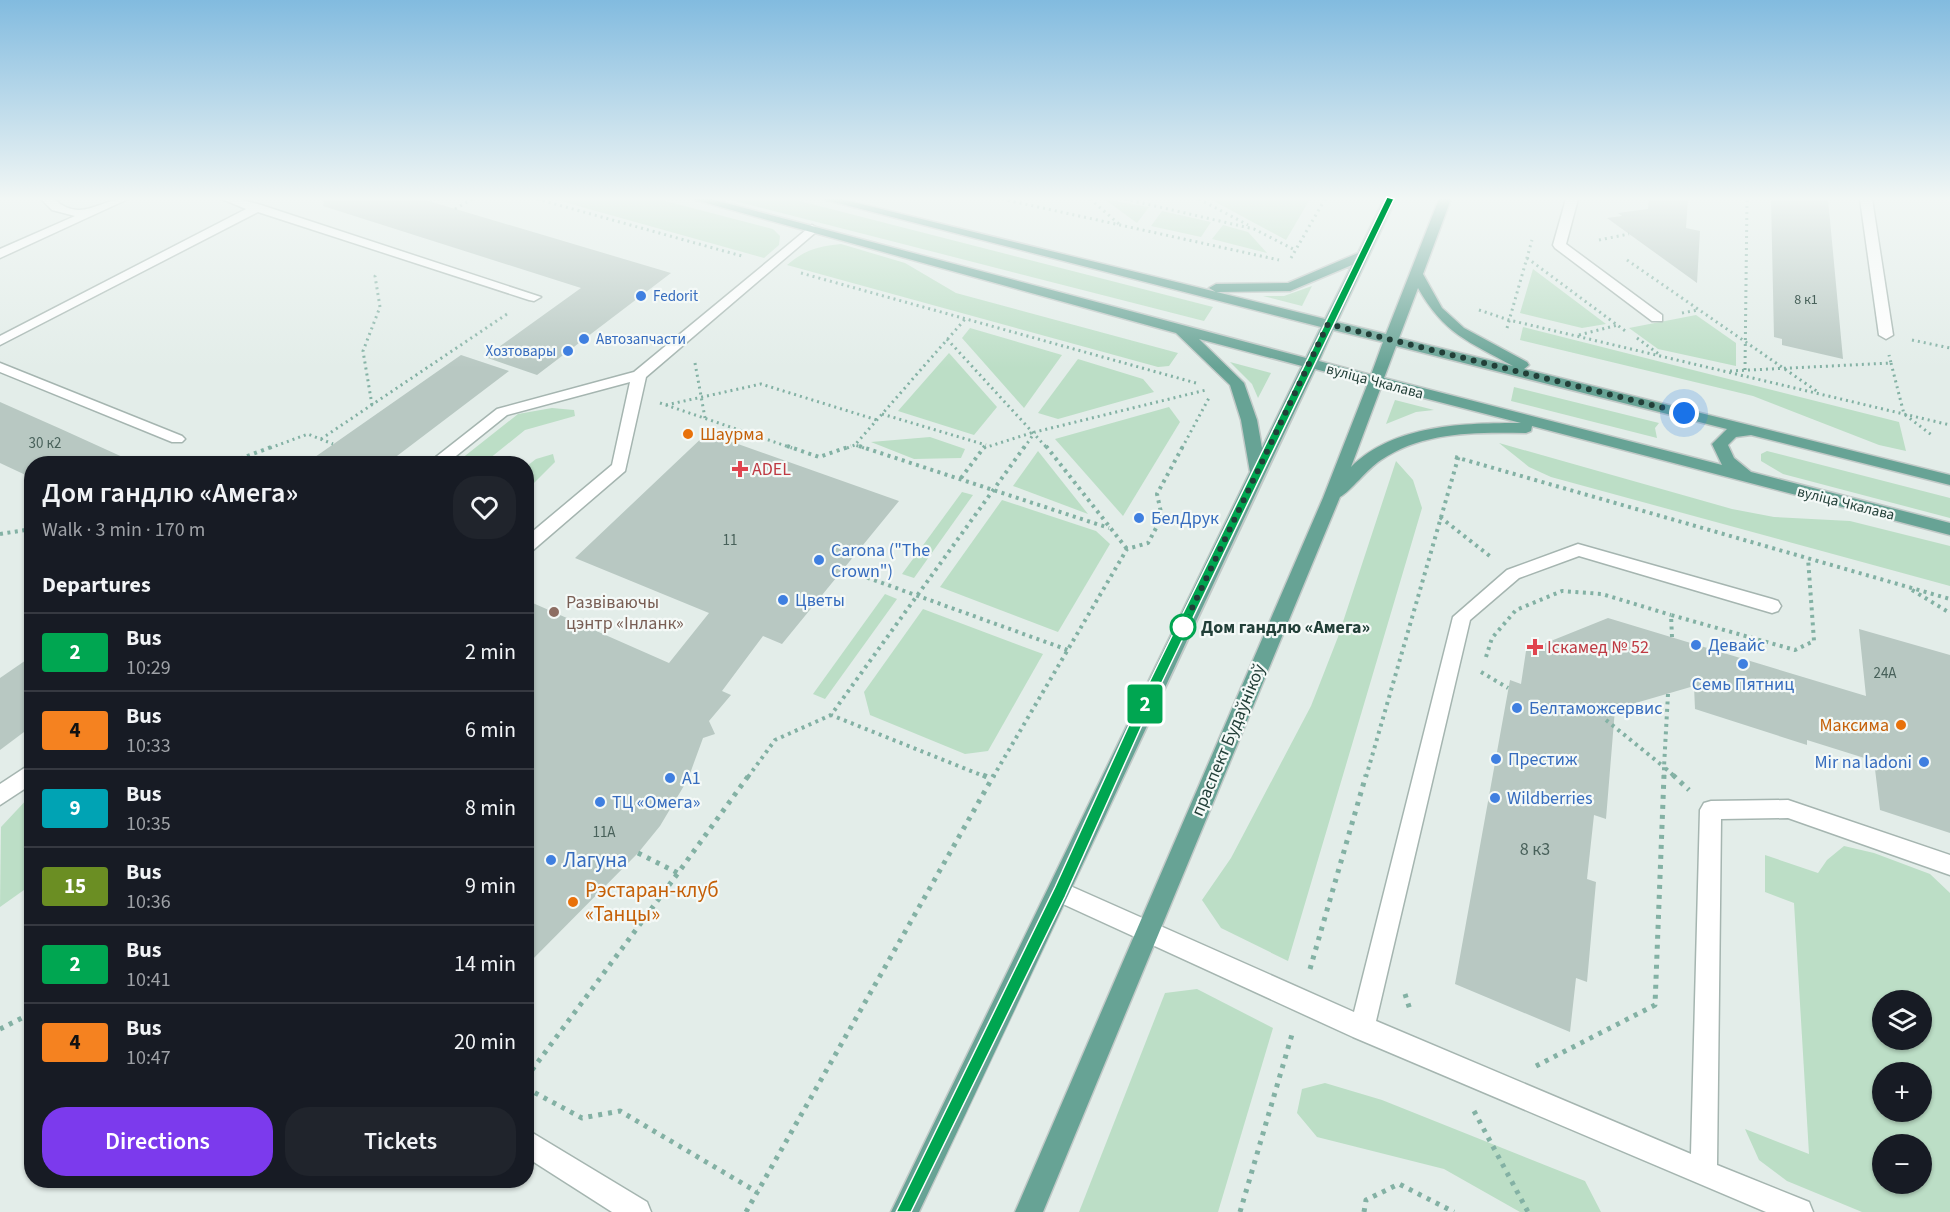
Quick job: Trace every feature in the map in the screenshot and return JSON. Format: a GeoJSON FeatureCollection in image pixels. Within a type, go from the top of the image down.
{"type":"FeatureCollection","features":[{"type":"Feature","properties":{"kind":"main road","name":"вуліца Чкалава"},"geometry":{"type":"LineString","coordinates":[[909,256],[1555,429],[1950,529]]}},
{"type":"Feature","properties":{"kind":"main road"},"geometry":{"type":"LineString","coordinates":[[1055,256],[1950,480]]}},
{"type":"Feature","properties":{"kind":"main road"},"geometry":{"type":"LineString","coordinates":[[1177,286],[1265,289],[1290,287],[1361,256]]}},
{"type":"Feature","properties":{"kind":"main road"},"geometry":{"type":"LineString","coordinates":[[905,1212],[1060,892],[1146,703],[1361,256]]}},
{"type":"Feature","properties":{"kind":"main road","name":"праспект Будаўнікоў"},"geometry":{"type":"LineString","coordinates":[[1029,1212],[1146,930],[1331,498],[1422,256]]}},
{"type":"Feature","properties":{"kind":"main road"},"geometry":{"type":"LineString","coordinates":[[1415,272],[1437,310],[1459,331],[1556,381]]}},
{"type":"Feature","properties":{"kind":"main road"},"geometry":{"type":"LineString","coordinates":[[1181,330],[1237,383],[1249,420],[1258,472]]}},
{"type":"Feature","properties":{"kind":"main road"},"geometry":{"type":"LineString","coordinates":[[1331,498],[1363,465],[1408,438],[1447,430],[1492,427],[1555,429]]}},
{"type":"Feature","properties":{"kind":"main road"},"geometry":{"type":"LineString","coordinates":[[1769,434],[1755,431],[1731,433],[1720,444],[1722,453],[1728,462],[1755,479],[1772,485]]}},
{"type":"Feature","properties":{"kind":"street"},"geometry":{"type":"LineString","coordinates":[[0,341],[164,256]]}},
{"type":"Feature","properties":{"kind":"street"},"geometry":{"type":"LineString","coordinates":[[406,256],[534,297]]}},
{"type":"Feature","properties":{"kind":"street"},"geometry":{"type":"LineString","coordinates":[[445,456],[502,412],[639,375],[779,256]]}},
{"type":"Feature","properties":{"kind":"street"},"geometry":{"type":"LineString","coordinates":[[1573,256],[1657,318]]}},
{"type":"Feature","properties":{"kind":"street"},"geometry":{"type":"LineString","coordinates":[[1874,256],[1886,335]]}},
{"type":"Feature","properties":{"kind":"street"},"geometry":{"type":"LineString","coordinates":[[0,367],[177,439]]}},
{"type":"Feature","properties":{"kind":"street"},"geometry":{"type":"LineString","coordinates":[[534,540],[619,467],[637,395],[639,375]]}},
{"type":"Feature","properties":{"kind":"street"},"geometry":{"type":"LineString","coordinates":[[1362,1028],[1462,617],[1513,574],[1578,550],[1772,606]]}},
{"type":"Feature","properties":{"kind":"street"},"geometry":{"type":"LineString","coordinates":[[0,796],[24,778]]}},
{"type":"Feature","properties":{"kind":"street"},"geometry":{"type":"LineString","coordinates":[[1704,1173],[1711,810],[1788,809],[1950,865]]}},
{"type":"Feature","properties":{"kind":"street"},"geometry":{"type":"LineString","coordinates":[[1060,892],[1362,1028],[1798,1212]]}},
{"type":"Feature","properties":{"kind":"street"},"geometry":{"type":"LineString","coordinates":[[534,1147],[636,1212]]}},
{"type":"Feature","properties":{"kind":"path"},"geometry":{"type":"LineString","coordinates":[[372,405],[363,351],[380,307],[375,276],[389,256]]}},
{"type":"Feature","properties":{"kind":"path"},"geometry":{"type":"LineString","coordinates":[[739,256],[1215,388]]}},
{"type":"Feature","properties":{"kind":"path"},"geometry":{"type":"LineString","coordinates":[[1260,256],[1296,264]]}},
{"type":"Feature","properties":{"kind":"path"},"geometry":{"type":"LineString","coordinates":[[1278,265],[1288,262],[1292,256]]}},
{"type":"Feature","properties":{"kind":"path"},"geometry":{"type":"LineString","coordinates":[[1745,370],[1747,256]]}},
{"type":"Feature","properties":{"kind":"path"},"geometry":{"type":"LineString","coordinates":[[1664,357],[1527,258],[1509,320],[1664,357],[1821,394],[1950,425]]}},
{"type":"Feature","properties":{"kind":"path"},"geometry":{"type":"LineString","coordinates":[[1626,259],[1821,394]]}},
{"type":"Feature","properties":{"kind":"path"},"geometry":{"type":"LineString","coordinates":[[321,439],[534,297]]}},
{"type":"Feature","properties":{"kind":"path"},"geometry":{"type":"LineString","coordinates":[[637,395],[819,457],[855,445],[966,318]]}},
{"type":"Feature","properties":{"kind":"path"},"geometry":{"type":"LineString","coordinates":[[689,332],[705,418]]}},
{"type":"Feature","properties":{"kind":"path"},"geometry":{"type":"LineString","coordinates":[[1933,436],[1904,414],[1886,335],[1950,348]]}},
{"type":"Feature","properties":{"kind":"path"},"geometry":{"type":"LineString","coordinates":[[947,339],[1035,432],[1127,549]]}},
{"type":"Feature","properties":{"kind":"path"},"geometry":{"type":"LineString","coordinates":[[1724,371],[1891,363]]}},
{"type":"Feature","properties":{"kind":"path"},"geometry":{"type":"LineString","coordinates":[[1206,381],[1215,388]]}},
{"type":"Feature","properties":{"kind":"path"},"geometry":{"type":"LineString","coordinates":[[665,405],[761,384],[877,420]]}},
{"type":"Feature","properties":{"kind":"path"},"geometry":{"type":"LineString","coordinates":[[882,414],[986,445],[1215,388]]}},
{"type":"Feature","properties":{"kind":"path"},"geometry":{"type":"LineString","coordinates":[[746,1212],[992,779],[1127,549],[1148,543],[1162,517],[1157,494],[1215,388]]}},
{"type":"Feature","properties":{"kind":"path"},"geometry":{"type":"LineString","coordinates":[[534,1068],[775,740],[831,715],[1035,432]]}},
{"type":"Feature","properties":{"kind":"path"},"geometry":{"type":"LineString","coordinates":[[248,456],[308,434],[333,444]]}},
{"type":"Feature","properties":{"kind":"path"},"geometry":{"type":"LineString","coordinates":[[855,445],[1109,528]]}},
{"type":"Feature","properties":{"kind":"path"},"geometry":{"type":"LineString","coordinates":[[961,478],[986,445]]}},
{"type":"Feature","properties":{"kind":"path"},"geometry":{"type":"LineString","coordinates":[[1240,1212],[1456,458],[1463,450]]}},
{"type":"Feature","properties":{"kind":"path"},"geometry":{"type":"LineString","coordinates":[[1446,456],[1950,599]]}},
{"type":"Feature","properties":{"kind":"path"},"geometry":{"type":"LineString","coordinates":[[0,534],[24,530]]}},
{"type":"Feature","properties":{"kind":"path"},"geometry":{"type":"LineString","coordinates":[[1808,558],[1810,588]]}},
{"type":"Feature","properties":{"kind":"path"},"geometry":{"type":"LineString","coordinates":[[860,574],[1068,650]]}},
{"type":"Feature","properties":{"kind":"path"},"geometry":{"type":"LineString","coordinates":[[1906,587],[1950,613]]}},
{"type":"Feature","properties":{"kind":"path"},"geometry":{"type":"LineString","coordinates":[[1478,683],[1492,638],[1516,610],[1562,591],[1602,594],[1671,615]]}},
{"type":"Feature","properties":{"kind":"path"},"geometry":{"type":"LineString","coordinates":[[1481,672],[1509,688]]}},
{"type":"Feature","properties":{"kind":"path"},"geometry":{"type":"LineString","coordinates":[[1525,1071],[1655,1005],[1668,694]]}},
{"type":"Feature","properties":{"kind":"path"},"geometry":{"type":"LineString","coordinates":[[831,715],[992,779]]}},
{"type":"Feature","properties":{"kind":"path"},"geometry":{"type":"LineString","coordinates":[[1606,720],[1664,767],[1711,810]]}},
{"type":"Feature","properties":{"kind":"path"},"geometry":{"type":"LineString","coordinates":[[638,853],[678,873]]}},
{"type":"Feature","properties":{"kind":"path"},"geometry":{"type":"LineString","coordinates":[[1404,992],[1411,1014],[1419,1021]]}},
{"type":"Feature","properties":{"kind":"path"},"geometry":{"type":"LineString","coordinates":[[0,1029],[24,1017]]}},
{"type":"Feature","properties":{"kind":"path"},"geometry":{"type":"LineString","coordinates":[[1450,1065],[1528,1212]]}},
{"type":"Feature","properties":{"kind":"path"},"geometry":{"type":"LineString","coordinates":[[534,1092],[582,1118],[620,1111],[757,1192]]}},
{"type":"Feature","properties":{"kind":"path"},"geometry":{"type":"LineString","coordinates":[[1364,1212],[1366,1200],[1399,1184],[1454,1212]]}},
{"type":"Feature","properties":{"kind":"green space"},"geometry":{"type":"Polygon","coordinates":[[[800,256],[880,256],[905,263],[956,293],[1178,353],[1169,366],[1158,367],[787,265],[800,256]]]}},
{"type":"Feature","properties":{"kind":"green space"},"geometry":{"type":"Polygon","coordinates":[[[948,256],[1012,256],[1213,307],[1204,321],[948,256]]]}},
{"type":"Feature","properties":{"kind":"green space"},"geometry":{"type":"Polygon","coordinates":[[[1533,269],[1606,324],[1582,328],[1520,313],[1533,269]]]}},
{"type":"Feature","properties":{"kind":"green space"},"geometry":{"type":"Polygon","coordinates":[[[1312,286],[1302,306],[1263,296],[1284,296],[1312,286]]]}},
{"type":"Feature","properties":{"kind":"green space"},"geometry":{"type":"Polygon","coordinates":[[[1696,315],[1736,343],[1736,366],[1658,349],[1629,328],[1696,315]]]}},
{"type":"Feature","properties":{"kind":"green space"},"geometry":{"type":"Polygon","coordinates":[[[1523,327],[1899,422],[1906,451],[1879,445],[1753,396],[1520,340],[1523,327]]]}},
{"type":"Feature","properties":{"kind":"green space"},"geometry":{"type":"Polygon","coordinates":[[[970,328],[1062,355],[1024,408],[962,338],[970,328]]]}},
{"type":"Feature","properties":{"kind":"green space"},"geometry":{"type":"Polygon","coordinates":[[[949,353],[997,407],[974,435],[898,411],[949,353]]]}},
{"type":"Feature","properties":{"kind":"green space"},"geometry":{"type":"Polygon","coordinates":[[[1078,359],[1143,379],[1154,392],[1058,419],[1038,413],[1078,359]]]}},
{"type":"Feature","properties":{"kind":"green space"},"geometry":{"type":"Polygon","coordinates":[[[1230,362],[1271,373],[1258,398],[1252,384],[1230,362]]]}},
{"type":"Feature","properties":{"kind":"green space"},"geometry":{"type":"Polygon","coordinates":[[[1514,387],[1659,423],[1655,428],[1657,438],[1511,401],[1514,387]]]}},
{"type":"Feature","properties":{"kind":"green space"},"geometry":{"type":"Polygon","coordinates":[[[1395,400],[1434,410],[1416,412],[1386,424],[1395,400]]]}},
{"type":"Feature","properties":{"kind":"green space"},"geometry":{"type":"Polygon","coordinates":[[[1169,407],[1180,422],[1123,516],[1055,439],[1169,407]]]}},
{"type":"Feature","properties":{"kind":"green space"},"geometry":{"type":"Polygon","coordinates":[[[552,408],[574,410],[575,416],[525,430],[493,456],[465,456],[518,414],[552,408]]]}},
{"type":"Feature","properties":{"kind":"green space"},"geometry":{"type":"Polygon","coordinates":[[[930,437],[965,449],[961,458],[914,459],[871,442],[930,437]]]}},
{"type":"Feature","properties":{"kind":"green space"},"geometry":{"type":"Polygon","coordinates":[[[1499,443],[1732,509],[1774,517],[1850,521],[1950,546],[1950,586],[1551,477],[1529,467],[1499,443]]]}},
{"type":"Feature","properties":{"kind":"green space"},"geometry":{"type":"Polygon","coordinates":[[[1038,451],[1088,514],[1013,486],[1038,451]]]}},
{"type":"Feature","properties":{"kind":"green space"},"geometry":{"type":"Polygon","coordinates":[[[1767,451],[1950,498],[1950,518],[1783,474],[1761,461],[1761,454],[1767,451]]]}},
{"type":"Feature","properties":{"kind":"green space"},"geometry":{"type":"Polygon","coordinates":[[[553,454],[555,462],[534,483],[534,461],[553,454]]]}},
{"type":"Feature","properties":{"kind":"green space"},"geometry":{"type":"Polygon","coordinates":[[[1396,461],[1413,480],[1422,508],[1288,961],[1221,928],[1202,900],[1231,858],[1311,706],[1338,637],[1396,461]]]}},
{"type":"Feature","properties":{"kind":"green space"},"geometry":{"type":"Polygon","coordinates":[[[962,492],[973,495],[914,578],[902,574],[962,492]]]}},
{"type":"Feature","properties":{"kind":"green space"},"geometry":{"type":"Polygon","coordinates":[[[1002,500],[1096,531],[1110,544],[1058,632],[940,587],[1002,500]]]}},
{"type":"Feature","properties":{"kind":"green space"},"geometry":{"type":"Polygon","coordinates":[[[885,594],[897,599],[825,699],[813,694],[885,594]]]}},
{"type":"Feature","properties":{"kind":"green space"},"geometry":{"type":"Polygon","coordinates":[[[923,609],[1043,654],[988,751],[965,754],[870,715],[864,692],[923,609]]]}},
{"type":"Feature","properties":{"kind":"green space"},"geometry":{"type":"Polygon","coordinates":[[[24,802],[24,890],[0,907],[1,827],[24,802]]]}},
{"type":"Feature","properties":{"kind":"green space"},"geometry":{"type":"Polygon","coordinates":[[[1844,846],[1874,853],[1930,874],[1950,893],[1950,1212],[1862,1212],[1787,1181],[1759,1160],[1745,1129],[1809,1154],[1794,903],[1765,892],[1765,855],[1818,873],[1827,860],[1844,846]]]}},
{"type":"Feature","properties":{"kind":"green space"},"geometry":{"type":"Polygon","coordinates":[[[1197,989],[1273,1028],[1218,1212],[1079,1212],[1165,993],[1197,989]]]}},
{"type":"Feature","properties":{"kind":"green space"},"geometry":{"type":"Polygon","coordinates":[[[1325,1083],[1382,1100],[1585,1181],[1601,1212],[1520,1212],[1444,1169],[1317,1137],[1297,1113],[1302,1089],[1325,1083]]]}},
{"type":"Feature","properties":{"kind":"building"},"geometry":{"type":"Polygon","coordinates":[[[479,256],[612,256],[671,273],[537,375],[485,357],[581,288],[479,256]]]}},
{"type":"Feature","properties":{"kind":"building"},"geometry":{"type":"Polygon","coordinates":[[[1659,256],[1699,256],[1697,283],[1659,256]]]}},
{"type":"Feature","properties":{"kind":"building"},"geometry":{"type":"Polygon","coordinates":[[[1772,256],[1833,256],[1843,359],[1782,345],[1782,339],[1774,337],[1772,256]]]}},
{"type":"Feature","properties":{"kind":"building"},"geometry":{"type":"Polygon","coordinates":[[[461,355],[509,371],[397,456],[316,456],[461,355]]]}},
{"type":"Feature","properties":{"kind":"building"},"geometry":{"type":"Polygon","coordinates":[[[0,402],[120,456],[24,456],[24,474],[0,463],[0,402]]]}},
{"type":"Feature","properties":{"kind":"building"},"geometry":{"type":"Polygon","coordinates":[[[707,433],[899,501],[782,644],[763,636],[722,691],[731,695],[709,721],[715,734],[703,738],[688,779],[660,826],[638,853],[534,958],[534,604],[669,663],[709,613],[575,558],[707,433]]]}},
{"type":"Feature","properties":{"kind":"building"},"geometry":{"type":"Polygon","coordinates":[[[1608,618],[1866,696],[1859,629],[1950,655],[1950,833],[1880,810],[1874,761],[1807,740],[1807,745],[1695,709],[1694,686],[1615,709],[1606,819],[1594,815],[1587,879],[1596,882],[1587,982],[1576,978],[1570,1032],[1455,984],[1510,680],[1521,684],[1526,651],[1608,618]]]}},
{"type":"Feature","properties":{"kind":"building"},"geometry":{"type":"Polygon","coordinates":[[[24,662],[24,732],[0,750],[0,678],[24,662]]]}},
{"type":"Feature","properties":{"kind":"bus line","name":"2"},"geometry":{"type":"LineString","coordinates":[[905,1212],[1060,892],[1146,703],[1361,256]]}},
{"type":"Feature","properties":{"kind":"place","name":"Fedorit"},"geometry":{"type":"Point","coordinates":[641,296]}},
{"type":"Feature","properties":{"kind":"place","name":"Автозапчасти"},"geometry":{"type":"Point","coordinates":[584,339]}},
{"type":"Feature","properties":{"kind":"place","name":"Хозтовары"},"geometry":{"type":"Point","coordinates":[568,351]}},
{"type":"Feature","properties":{"kind":"place","name":"Шаурма"},"geometry":{"type":"Point","coordinates":[688,434]}},
{"type":"Feature","properties":{"kind":"place","name":"ADEL"},"geometry":{"type":"Point","coordinates":[740,469]}},
{"type":"Feature","properties":{"kind":"place","name":"БелДрук"},"geometry":{"type":"Point","coordinates":[1139,518]}},
{"type":"Feature","properties":{"kind":"place","name":"Carona (\"The Crown\")"},"geometry":{"type":"Point","coordinates":[819,560]}},
{"type":"Feature","properties":{"kind":"place","name":"Цветы"},"geometry":{"type":"Point","coordinates":[783,600]}},
{"type":"Feature","properties":{"kind":"place","name":"Развіваючы цэнтр «Інланк»"},"geometry":{"type":"Point","coordinates":[554,612]}},
{"type":"Feature","properties":{"kind":"place","name":"Дом гандлю «Амега»"},"geometry":{"type":"Point","coordinates":[1183,627]}},
{"type":"Feature","properties":{"kind":"place","name":"Девайс"},"geometry":{"type":"Point","coordinates":[1696,645]}},
{"type":"Feature","properties":{"kind":"place","name":"Іскамед № 52"},"geometry":{"type":"Point","coordinates":[1535,647]}},
{"type":"Feature","properties":{"kind":"place","name":"Семь Пятниц"},"geometry":{"type":"Point","coordinates":[1743,664]}},
{"type":"Feature","properties":{"kind":"place","name":"Белтаможсервис"},"geometry":{"type":"Point","coordinates":[1517,708]}},
{"type":"Feature","properties":{"kind":"place","name":"Максима"},"geometry":{"type":"Point","coordinates":[1901,725]}},
{"type":"Feature","properties":{"kind":"place","name":"Престиж"},"geometry":{"type":"Point","coordinates":[1496,759]}},
{"type":"Feature","properties":{"kind":"place","name":"Mir na ladoni"},"geometry":{"type":"Point","coordinates":[1924,762]}},
{"type":"Feature","properties":{"kind":"place","name":"A1"},"geometry":{"type":"Point","coordinates":[670,778]}},
{"type":"Feature","properties":{"kind":"place","name":"Wildberries"},"geometry":{"type":"Point","coordinates":[1495,798]}},
{"type":"Feature","properties":{"kind":"place","name":"ТЦ «Омега»"},"geometry":{"type":"Point","coordinates":[600,802]}},
{"type":"Feature","properties":{"kind":"place","name":"Лагуна"},"geometry":{"type":"Point","coordinates":[551,860]}},
{"type":"Feature","properties":{"kind":"place","name":"Рэстаран-клуб «Танцы»"},"geometry":{"type":"Point","coordinates":[573,902]}},
{"type":"Feature","properties":{"kind":"route"},"geometry":{"type":"LineString","coordinates":[[1183,627],[1328,324],[1684,413]]}}]}
